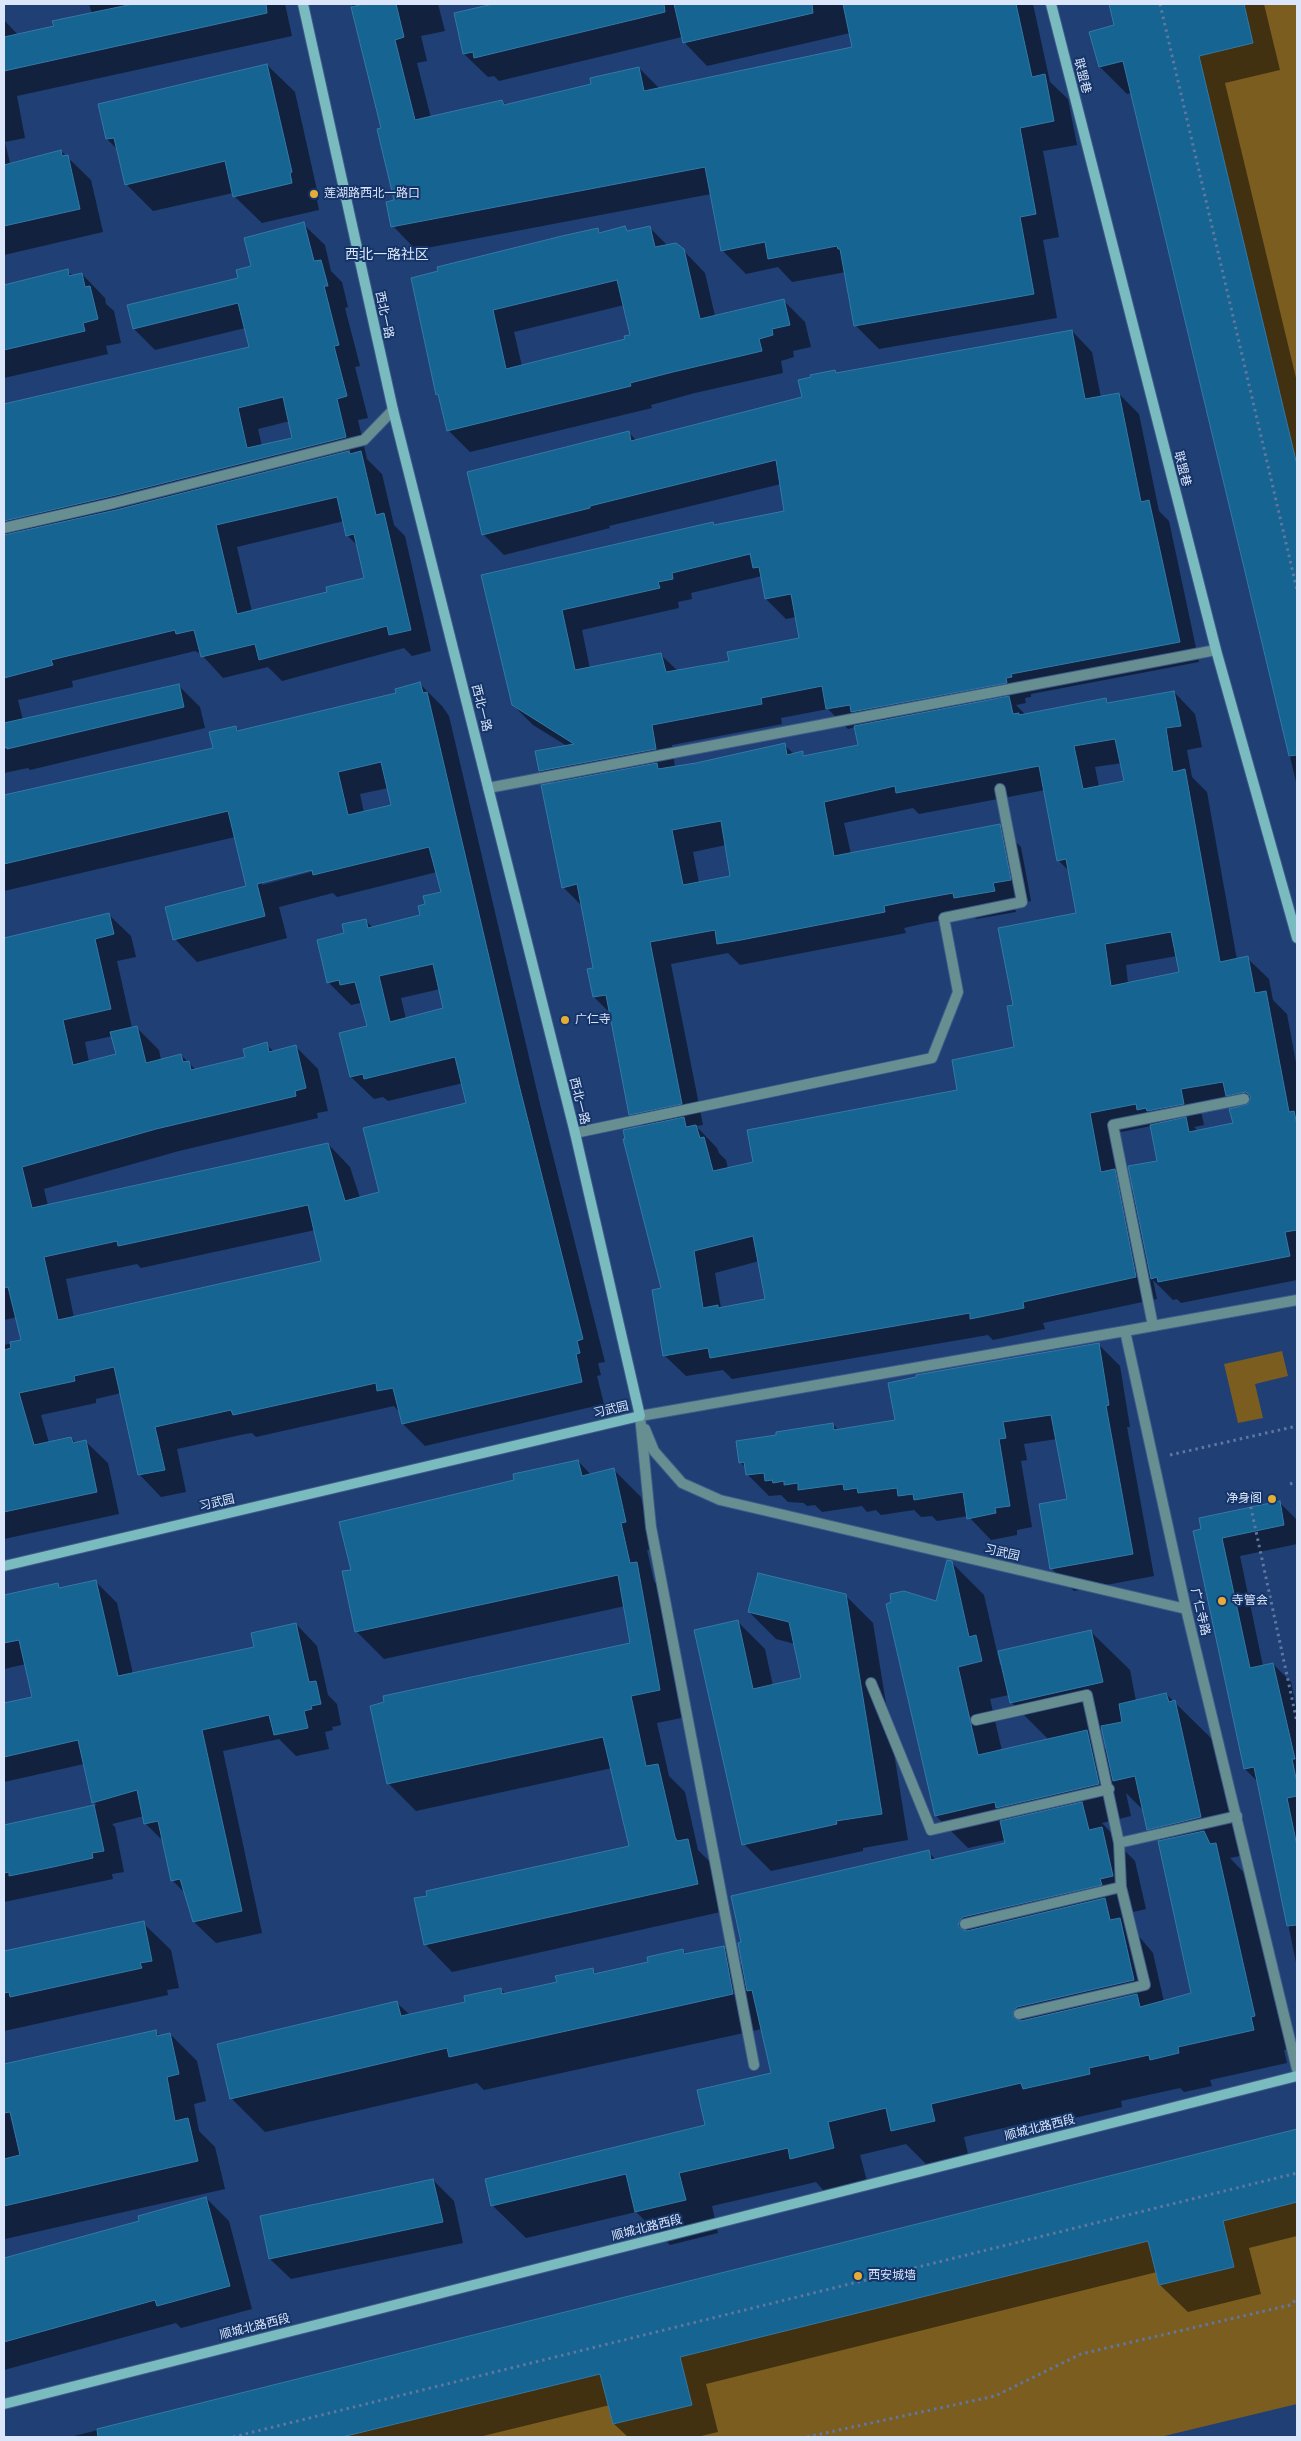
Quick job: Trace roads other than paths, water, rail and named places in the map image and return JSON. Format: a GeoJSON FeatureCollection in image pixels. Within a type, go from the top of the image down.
{"type":"FeatureCollection","features":[{"type":"Feature","properties":{"kind":"street","name":"西北一路"},"geometry":{"type":"LineString","coordinates":[[303,4],[392,410],[575,1134],[640,1416]]}},
{"type":"Feature","properties":{"kind":"street","name":"联盟巷"},"geometry":{"type":"LineString","coordinates":[[1051,4],[1216,650],[1297,938]]}},
{"type":"Feature","properties":{"kind":"street"},"geometry":{"type":"LineString","coordinates":[[4,528],[114,503],[364,440],[392,410]]}},
{"type":"Feature","properties":{"kind":"street"},"geometry":{"type":"LineString","coordinates":[[488,788],[1216,650]]}},
{"type":"Feature","properties":{"kind":"street"},"geometry":{"type":"LineString","coordinates":[[575,1134],[932,1058],[958,992],[944,918],[1022,902],[1000,789]]}},
{"type":"Feature","properties":{"kind":"street"},"geometry":{"type":"LineString","coordinates":[[1153,1326],[1113,1125],[1244,1099]]}},
{"type":"Feature","properties":{"kind":"street"},"geometry":{"type":"LineString","coordinates":[[754,2065],[651,1527],[640,1416],[1297,1300]]}},
{"type":"Feature","properties":{"kind":"street","name":"广仁寺路"},"geometry":{"type":"LineString","coordinates":[[1125,1331],[1186,1609],[1297,2069]]}},
{"type":"Feature","properties":{"kind":"street","name":"习武园"},"geometry":{"type":"LineString","coordinates":[[4,1566],[640,1416],[654,1451],[666,1467],[682,1483],[720,1500],[1186,1609]]}},
{"type":"Feature","properties":{"kind":"street"},"geometry":{"type":"LineString","coordinates":[[870,1683],[931,1830],[1109,1789]]}},
{"type":"Feature","properties":{"kind":"street"},"geometry":{"type":"LineString","coordinates":[[976,1720],[1087,1694],[1109,1789],[1119,1843],[1121,1888],[1145,1985],[1019,2014]]}},
{"type":"Feature","properties":{"kind":"street"},"geometry":{"type":"LineString","coordinates":[[1119,1843],[1237,1816]]}},
{"type":"Feature","properties":{"kind":"street"},"geometry":{"type":"LineString","coordinates":[[965,1924],[1121,1888]]}},
{"type":"Feature","properties":{"kind":"street","name":"顺城北路西段"},"geometry":{"type":"LineString","coordinates":[[4,2404],[1297,2076]]}},
{"type":"Feature","properties":{"kind":"place","name":"莲湖路西北一路口"},"geometry":{"type":"Point","coordinates":[314,194]}},
{"type":"Feature","properties":{"kind":"place","name":"广仁寺"},"geometry":{"type":"Point","coordinates":[565,1020]}},
{"type":"Feature","properties":{"kind":"place","name":"净身阁"},"geometry":{"type":"Point","coordinates":[1272,1499]}},
{"type":"Feature","properties":{"kind":"place","name":"寺管会"},"geometry":{"type":"Point","coordinates":[1222,1601]}},
{"type":"Feature","properties":{"kind":"place","name":"西安城墙"},"geometry":{"type":"Point","coordinates":[858,2276]}},
{"type":"Feature","properties":{"kind":"district","name":"西北一路社区"},"geometry":{"type":"Point","coordinates":[387,255]}}]}
